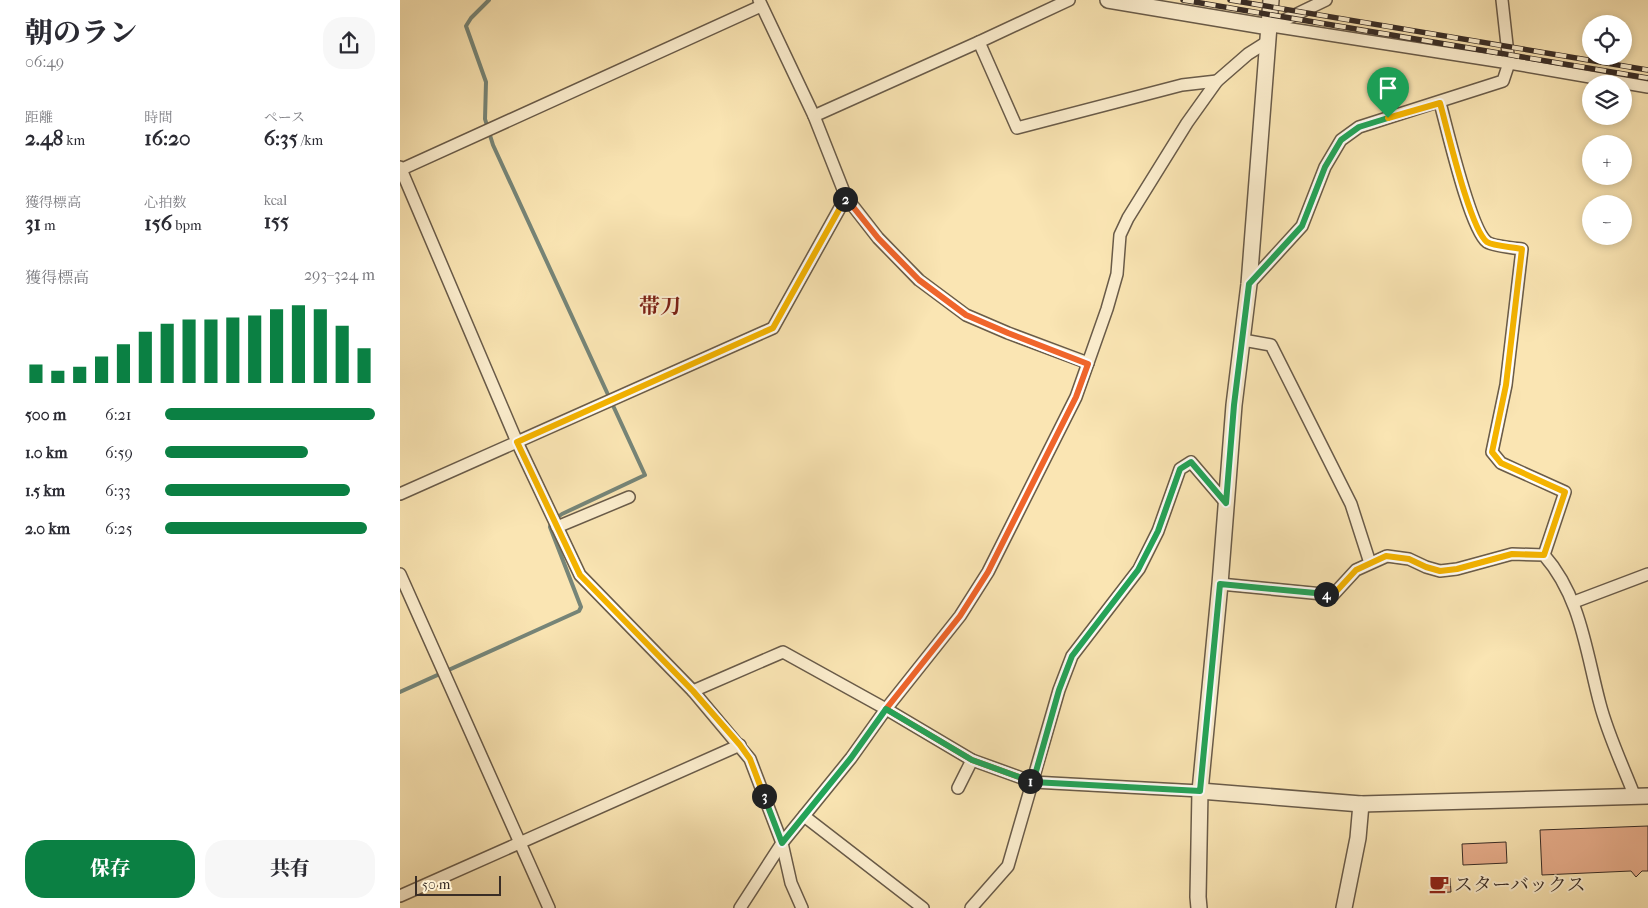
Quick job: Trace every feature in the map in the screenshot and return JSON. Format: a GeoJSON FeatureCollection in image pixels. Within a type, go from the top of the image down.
{"type":"FeatureCollection","features":[{"type":"Feature","properties":{"kind":"street"},"geometry":{"type":"LineString","coordinates":[[814,116],[1069,0]]}},
{"type":"Feature","properties":{"kind":"street"},"geometry":{"type":"LineString","coordinates":[[1108,0],[1270,32],[1509,63],[1648,87]]}},
{"type":"Feature","properties":{"kind":"street"},"geometry":{"type":"LineString","coordinates":[[1199,908],[1200,791],[1220,584],[1234,405],[1249,284],[1271,0]]}},
{"type":"Feature","properties":{"kind":"street"},"geometry":{"type":"LineString","coordinates":[[740,908],[782,843],[851,758],[886,709],[960,616],[988,572],[1076,397],[1107,309],[1117,274],[1120,235],[1128,218],[1187,124],[1217,81],[1270,32],[1326,0]]}},
{"type":"Feature","properties":{"kind":"street"},"geometry":{"type":"LineString","coordinates":[[1249,284],[1302,226],[1325,167],[1341,140],[1359,127],[1440,103],[1503,81],[1509,63],[1502,0]]}},
{"type":"Feature","properties":{"kind":"street"},"geometry":{"type":"LineString","coordinates":[[802,908],[791,883],[782,843],[750,759],[693,691],[580,575],[517,442],[400,169],[760,3],[814,116],[846,198],[878,238],[919,280],[966,315],[1088,364]]}},
{"type":"Feature","properties":{"kind":"street"},"geometry":{"type":"LineString","coordinates":[[979,42],[1017,128],[1182,85],[1217,81]]}},
{"type":"Feature","properties":{"kind":"street"},"geometry":{"type":"LineString","coordinates":[[1440,103],[1471,214],[1482,236],[1489,243],[1522,249],[1506,385],[1492,452],[1501,463],[1565,492],[1544,555]]}},
{"type":"Feature","properties":{"kind":"street"},"geometry":{"type":"LineString","coordinates":[[400,494],[773,328],[846,198]]}},
{"type":"Feature","properties":{"kind":"street"},"geometry":{"type":"LineString","coordinates":[[1243,340],[1271,344],[1351,504],[1370,564]]}},
{"type":"Feature","properties":{"kind":"street"},"geometry":{"type":"LineString","coordinates":[[971,908],[1008,866],[1059,690],[1072,656],[1138,570],[1158,531],[1180,469],[1191,462],[1226,503]]}},
{"type":"Feature","properties":{"kind":"street"},"geometry":{"type":"LineString","coordinates":[[557,527],[629,497]]}},
{"type":"Feature","properties":{"kind":"street"},"geometry":{"type":"LineString","coordinates":[[693,691],[782,652],[886,709],[972,760],[1033,782],[1200,791],[1361,804],[1641,796],[1600,705],[1585,637],[1574,602],[1561,576],[1544,555],[1512,554],[1457,569],[1440,571],[1409,559],[1386,556],[1356,570],[1333,595],[1220,584]]}},
{"type":"Feature","properties":{"kind":"street"},"geometry":{"type":"LineString","coordinates":[[400,574],[549,908]]}},
{"type":"Feature","properties":{"kind":"street"},"geometry":{"type":"LineString","coordinates":[[1574,602],[1648,574]]}},
{"type":"Feature","properties":{"kind":"street"},"geometry":{"type":"LineString","coordinates":[[400,896],[740,745]]}},
{"type":"Feature","properties":{"kind":"street"},"geometry":{"type":"LineString","coordinates":[[958,788],[972,760]]}},
{"type":"Feature","properties":{"kind":"street"},"geometry":{"type":"LineString","coordinates":[[1344,908],[1358,838],[1361,804]]}},
{"type":"Feature","properties":{"kind":"street"},"geometry":{"type":"LineString","coordinates":[[804,816],[923,908]]}},
{"type":"Feature","properties":{"kind":"building"},"geometry":{"type":"Polygon","coordinates":[[[1648,826],[1648,871],[1642,871],[1636,877],[1631,871],[1542,875],[1540,830],[1648,826]]]}},
{"type":"Feature","properties":{"kind":"building"},"geometry":{"type":"Polygon","coordinates":[[[1506,842],[1507,863],[1463,865],[1462,844],[1506,842]]]}},
{"type":"Feature","properties":{"kind":"building"},"geometry":{"type":"Polygon","coordinates":[[[1431,878],[1450,878],[1451,892],[1432,893],[1431,878]]]}},
{"type":"Feature","properties":{"kind":"waterway"},"geometry":{"type":"LineString","coordinates":[[400,692],[579,611],[581,607],[550,527],[551,522],[562,514],[645,475],[493,145],[485,119],[486,82],[466,26],[471,18],[489,0]]}},
{"type":"Feature","properties":{"kind":"railway"},"geometry":{"type":"LineString","coordinates":[[1183,0],[1648,78]]}},
{"type":"Feature","properties":{"kind":"railway"},"geometry":{"type":"LineString","coordinates":[[1230,0],[1648,70]]}},
{"type":"Feature","properties":{"kind":"place","name":"スターバックス"},"geometry":{"type":"Point","coordinates":[1439,884]}},
{"type":"Feature","properties":{"kind":"district","name":"帯刀"},"geometry":{"type":"Point","coordinates":[660,306]}},
{"type":"Feature","properties":{"kind":"route"},"geometry":{"type":"LineString","coordinates":[[1388,118],[1359,127],[1341,140],[1325,167],[1302,226],[1249,284],[1234,405],[1226,503],[1191,462],[1180,469],[1158,531],[1138,570],[1072,656],[1059,690],[1033,782],[972,760],[886,709],[960,616],[988,572],[1076,397],[1088,364],[966,315],[919,280],[878,238],[846,198],[773,328],[517,442],[580,575],[693,691],[740,745],[750,759],[782,843],[851,758],[886,709],[929,734],[972,760],[1033,782],[1200,791],[1220,584],[1333,595],[1356,570],[1386,556],[1409,559],[1440,571],[1457,569],[1512,554],[1544,555],[1565,492],[1501,463],[1492,452],[1506,385],[1522,249],[1489,243],[1482,236],[1471,214],[1440,103],[1388,118]]}}]}
